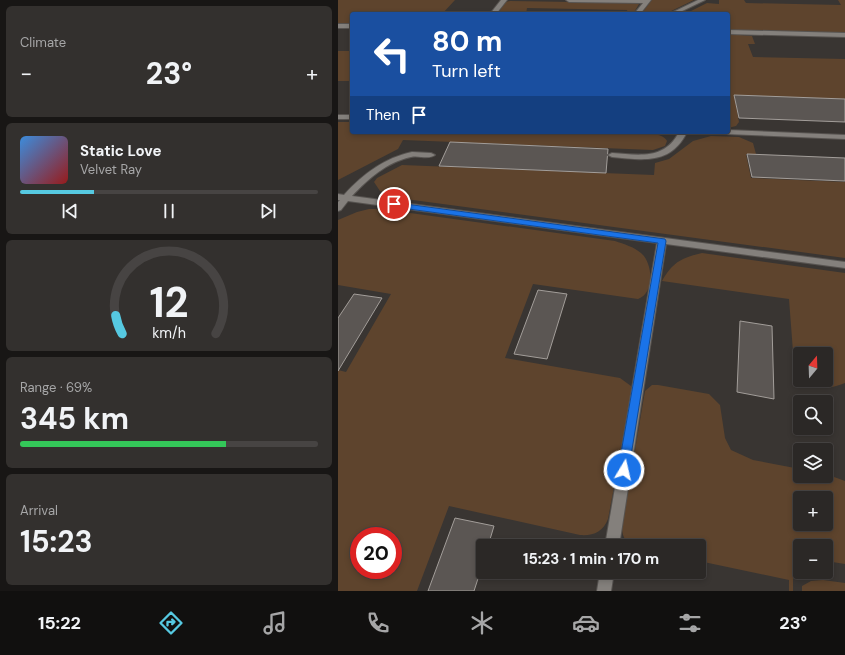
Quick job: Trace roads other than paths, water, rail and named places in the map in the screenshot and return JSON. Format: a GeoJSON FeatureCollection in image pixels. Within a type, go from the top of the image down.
{"type":"FeatureCollection","features":[{"type":"Feature","properties":{"kind":"lane"},"geometry":{"type":"LineString","coordinates":[[495,12],[504,0]]}},
{"type":"Feature","properties":{"kind":"lane"},"geometry":{"type":"LineString","coordinates":[[570,0],[647,1]]}},
{"type":"Feature","properties":{"kind":"lane"},"geometry":{"type":"LineString","coordinates":[[676,12],[702,0]]}},
{"type":"Feature","properties":{"kind":"lane"},"geometry":{"type":"LineString","coordinates":[[639,12],[647,1]]}},
{"type":"Feature","properties":{"kind":"lane"},"geometry":{"type":"LineString","coordinates":[[338,26],[350,26]]}},
{"type":"Feature","properties":{"kind":"lane"},"geometry":{"type":"LineString","coordinates":[[730,32],[845,35]]}},
{"type":"Feature","properties":{"kind":"lane"},"geometry":{"type":"LineString","coordinates":[[338,117],[350,118]]}},
{"type":"Feature","properties":{"kind":"lane"},"geometry":{"type":"LineString","coordinates":[[730,132],[845,137]]}},
{"type":"Feature","properties":{"kind":"lane"},"geometry":{"type":"LineString","coordinates":[[612,155],[649,157],[659,155],[668,152],[675,147],[682,134]]}},
{"type":"Feature","properties":{"kind":"lane"},"geometry":{"type":"LineString","coordinates":[[338,208],[342,197],[368,175],[391,161],[409,155],[431,155]]}},
{"type":"Feature","properties":{"kind":"lane"},"geometry":{"type":"LineString","coordinates":[[342,197],[845,265]]}},
{"type":"Feature","properties":{"kind":"lane"},"geometry":{"type":"LineString","coordinates":[[613,539],[662,241]]}},
{"type":"Feature","properties":{"kind":"lane"},"geometry":{"type":"LineString","coordinates":[[604,591],[606,579]]}}]}
